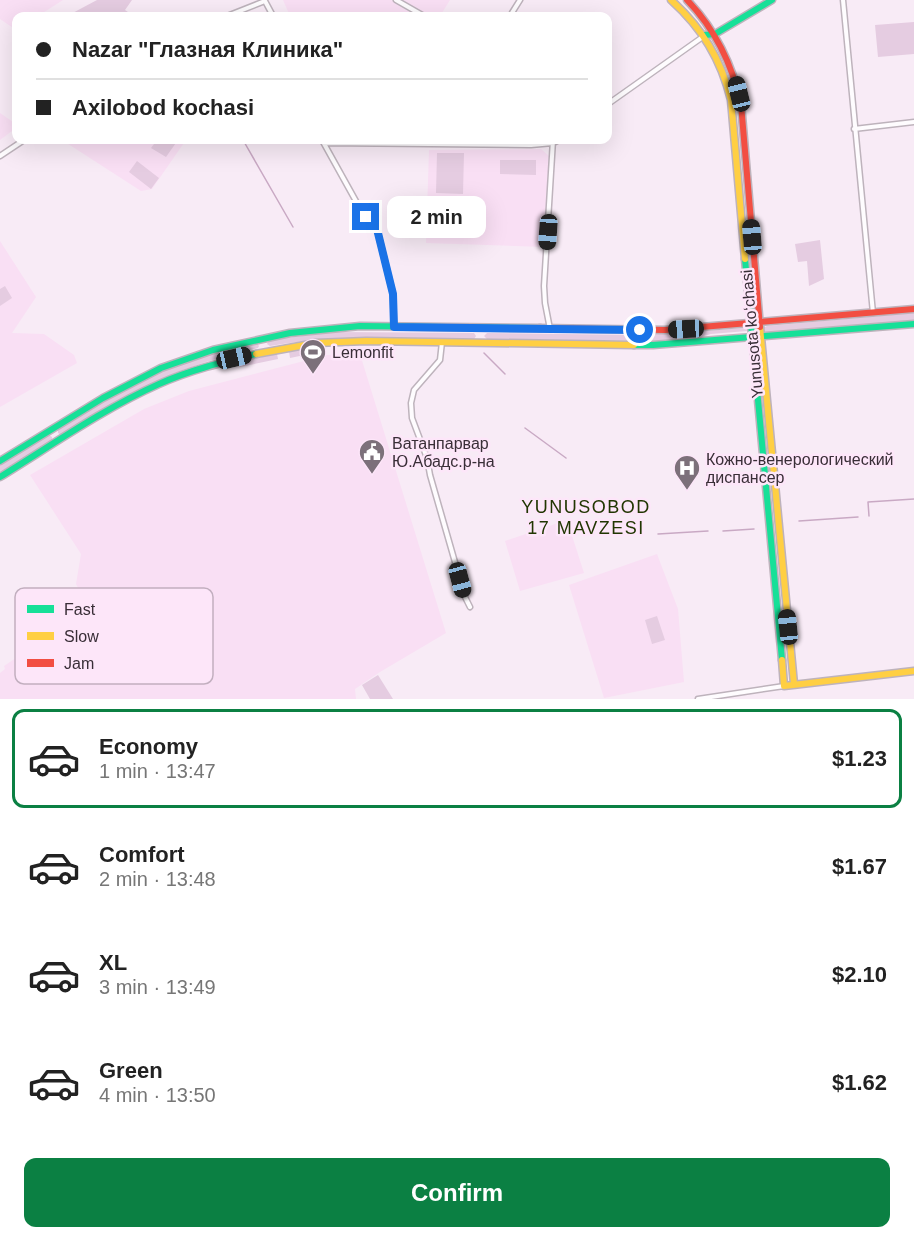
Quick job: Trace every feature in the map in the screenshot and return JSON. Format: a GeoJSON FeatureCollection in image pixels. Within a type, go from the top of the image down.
{"type":"FeatureCollection","features":[{"type":"Feature","properties":{"kind":"main road","name":"Yunusota koʻchasi"},"geometry":{"type":"LineString","coordinates":[[671,0],[705,35],[724,73],[731,100],[784,686]]}},
{"type":"Feature","properties":{"kind":"main road","name":"Yunusota koʻchasi"},"geometry":{"type":"LineString","coordinates":[[687,0],[716,34],[728,58],[741,104],[794,684]]}},
{"type":"Feature","properties":{"kind":"main road"},"geometry":{"type":"LineString","coordinates":[[705,35],[716,34],[772,0]]}},
{"type":"Feature","properties":{"kind":"main road"},"geometry":{"type":"LineString","coordinates":[[710,44],[716,34]]}},
{"type":"Feature","properties":{"kind":"main road"},"geometry":{"type":"LineString","coordinates":[[0,461],[115,391],[153,371],[197,354],[261,338],[323,328],[686,329],[914,309]]}},
{"type":"Feature","properties":{"kind":"main road"},"geometry":{"type":"LineString","coordinates":[[0,477],[124,401],[170,379],[212,364],[306,344],[442,342],[622,346],[687,343],[914,324]]}},
{"type":"Feature","properties":{"kind":"main road"},"geometry":{"type":"LineString","coordinates":[[481,328],[481,343]]}},
{"type":"Feature","properties":{"kind":"main road"},"geometry":{"type":"LineString","coordinates":[[686,329],[691,334],[687,343]]}},
{"type":"Feature","properties":{"kind":"main road"},"geometry":{"type":"LineString","coordinates":[[261,338],[265,351]]}},
{"type":"Feature","properties":{"kind":"main road"},"geometry":{"type":"LineString","coordinates":[[56,427],[55,435],[64,438]]}},
{"type":"Feature","properties":{"kind":"main road"},"geometry":{"type":"LineString","coordinates":[[784,686],[914,671]]}},
{"type":"Feature","properties":{"kind":"street"},"geometry":{"type":"LineString","coordinates":[[237,12],[264,0]]}},
{"type":"Feature","properties":{"kind":"street"},"geometry":{"type":"LineString","coordinates":[[396,0],[416,12]]}},
{"type":"Feature","properties":{"kind":"street"},"geometry":{"type":"LineString","coordinates":[[843,0],[873,313]]}},
{"type":"Feature","properties":{"kind":"street"},"geometry":{"type":"LineString","coordinates":[[612,101],[705,35]]}},
{"type":"Feature","properties":{"kind":"street"},"geometry":{"type":"LineString","coordinates":[[854,129],[914,122]]}},
{"type":"Feature","properties":{"kind":"street"},"geometry":{"type":"LineString","coordinates":[[0,156],[18,144]]}},
{"type":"Feature","properties":{"kind":"street"},"geometry":{"type":"LineString","coordinates":[[325,144],[367,221],[377,229],[393,294],[394,327]]}},
{"type":"Feature","properties":{"kind":"street"},"geometry":{"type":"LineString","coordinates":[[499,144],[534,144]]}},
{"type":"Feature","properties":{"kind":"street"},"geometry":{"type":"LineString","coordinates":[[550,329],[544,286],[553,144]]}},
{"type":"Feature","properties":{"kind":"street"},"geometry":{"type":"LineString","coordinates":[[442,342],[440,360],[414,390],[411,411],[427,458],[465,597],[470,607]]}},
{"type":"Feature","properties":{"kind":"street"},"geometry":{"type":"LineString","coordinates":[[698,699],[784,686]]}},
{"type":"Feature","properties":{"kind":"shaded area"},"geometry":{"type":"Polygon","coordinates":[[[0,0],[63,0],[44,12],[12,12],[12,27],[0,19],[0,0]]]}},
{"type":"Feature","properties":{"kind":"shaded area"},"geometry":{"type":"Polygon","coordinates":[[[97,0],[132,0],[125,10],[128,12],[74,12],[97,0]]]}},
{"type":"Feature","properties":{"kind":"shaded area"},"geometry":{"type":"Polygon","coordinates":[[[283,0],[391,0],[410,12],[288,12],[283,0]]]}},
{"type":"Feature","properties":{"kind":"shaded area"},"geometry":{"type":"Polygon","coordinates":[[[402,0],[450,0],[442,12],[422,12],[402,0]]]}},
{"type":"Feature","properties":{"kind":"shaded area"},"geometry":{"type":"Polygon","coordinates":[[[914,22],[914,54],[878,57],[875,25],[914,22]]]}},
{"type":"Feature","properties":{"kind":"shaded area"},"geometry":{"type":"Polygon","coordinates":[[[0,113],[12,121],[12,131],[0,140],[0,113]]]}},
{"type":"Feature","properties":{"kind":"shaded area"},"geometry":{"type":"Polygon","coordinates":[[[68,144],[183,144],[152,189],[141,191],[68,144]]]}},
{"type":"Feature","properties":{"kind":"shaded area"},"geometry":{"type":"Polygon","coordinates":[[[154,144],[175,144],[166,157],[151,148],[154,144]]]}},
{"type":"Feature","properties":{"kind":"shaded area"},"geometry":{"type":"Polygon","coordinates":[[[541,149],[549,156],[543,247],[426,243],[429,150],[541,149]]]}},
{"type":"Feature","properties":{"kind":"shaded area"},"geometry":{"type":"Polygon","coordinates":[[[437,153],[464,153],[463,194],[436,193],[437,153]]]}},
{"type":"Feature","properties":{"kind":"shaded area"},"geometry":{"type":"Polygon","coordinates":[[[500,160],[536,160],[536,175],[500,174],[500,160]]]}},
{"type":"Feature","properties":{"kind":"shaded area"},"geometry":{"type":"Polygon","coordinates":[[[137,161],[159,178],[151,189],[129,172],[137,161]]]}},
{"type":"Feature","properties":{"kind":"shaded area"},"geometry":{"type":"Polygon","coordinates":[[[820,240],[824,279],[809,286],[807,261],[798,262],[795,244],[820,240]]]}},
{"type":"Feature","properties":{"kind":"shaded area"},"geometry":{"type":"Polygon","coordinates":[[[0,241],[36,297],[12,333],[44,334],[74,355],[77,363],[0,407],[0,241]]]}},
{"type":"Feature","properties":{"kind":"shaded area"},"geometry":{"type":"Polygon","coordinates":[[[5,286],[12,298],[0,306],[0,289],[5,286]]]}},
{"type":"Feature","properties":{"kind":"shaded area"},"geometry":{"type":"Polygon","coordinates":[[[914,313],[914,320],[768,333],[761,329],[767,326],[914,313]]]}},
{"type":"Feature","properties":{"kind":"shaded area"},"geometry":{"type":"Polygon","coordinates":[[[747,328],[747,331],[711,334],[693,339],[693,332],[747,328]]]}},
{"type":"Feature","properties":{"kind":"shaded area"},"geometry":{"type":"Polygon","coordinates":[[[336,332],[474,333],[476,336],[474,339],[372,338],[321,340],[270,346],[267,344],[269,340],[336,332]]]}},
{"type":"Feature","properties":{"kind":"shaded area"},"geometry":{"type":"Polygon","coordinates":[[[487,333],[635,335],[684,333],[687,336],[685,340],[660,341],[487,339],[484,336],[487,333]]]}},
{"type":"Feature","properties":{"kind":"shaded area"},"geometry":{"type":"Polygon","coordinates":[[[257,343],[258,348],[209,361],[161,379],[61,435],[58,433],[58,430],[101,404],[161,372],[186,362],[257,343]]]}},
{"type":"Feature","properties":{"kind":"shaded area"},"geometry":{"type":"Polygon","coordinates":[[[323,348],[324,351],[290,358],[289,351],[323,348]]]}},
{"type":"Feature","properties":{"kind":"shaded area"},"geometry":{"type":"Polygon","coordinates":[[[277,354],[278,359],[240,367],[239,362],[277,354]]]}},
{"type":"Feature","properties":{"kind":"shaded area"},"geometry":{"type":"Polygon","coordinates":[[[360,354],[446,633],[355,689],[356,699],[0,699],[0,673],[5,669],[4,666],[15,659],[15,684],[213,684],[213,588],[78,588],[76,584],[81,554],[30,475],[144,409],[189,391],[327,355],[360,354]]]}},
{"type":"Feature","properties":{"kind":"shaded area"},"geometry":{"type":"Polygon","coordinates":[[[49,435],[52,440],[0,472],[0,465],[49,435]]]}},
{"type":"Feature","properties":{"kind":"shaded area"},"geometry":{"type":"Polygon","coordinates":[[[567,520],[584,573],[520,591],[505,541],[567,520]]]}},
{"type":"Feature","properties":{"kind":"shaded area"},"geometry":{"type":"Polygon","coordinates":[[[657,554],[678,609],[684,682],[604,698],[569,585],[657,554]]]}},
{"type":"Feature","properties":{"kind":"shaded area"},"geometry":{"type":"Polygon","coordinates":[[[657,616],[665,640],[652,644],[645,620],[657,616]]]}},
{"type":"Feature","properties":{"kind":"shaded area"},"geometry":{"type":"Polygon","coordinates":[[[378,675],[393,699],[370,699],[362,685],[378,675]]]}},
{"type":"Feature","properties":{"kind":"waterway"},"geometry":{"type":"LineString","coordinates":[[245,144],[293,227]]}},
{"type":"Feature","properties":{"kind":"waterway"},"geometry":{"type":"LineString","coordinates":[[484,353],[505,374]]}},
{"type":"Feature","properties":{"kind":"waterway"},"geometry":{"type":"LineString","coordinates":[[525,428],[566,458]]}},
{"type":"Feature","properties":{"kind":"waterway"},"geometry":{"type":"LineString","coordinates":[[869,516],[868,502],[914,499]]}},
{"type":"Feature","properties":{"kind":"waterway"},"geometry":{"type":"LineString","coordinates":[[799,521],[858,517]]}},
{"type":"Feature","properties":{"kind":"waterway"},"geometry":{"type":"LineString","coordinates":[[723,531],[754,529]]}},
{"type":"Feature","properties":{"kind":"waterway"},"geometry":{"type":"LineString","coordinates":[[658,534],[708,531]]}},
{"type":"Feature","properties":{"kind":"traffic: fast"},"geometry":{"type":"LineString","coordinates":[[705,35],[715,34],[772,0]]}},
{"type":"Feature","properties":{"kind":"traffic: fast"},"geometry":{"type":"LineString","coordinates":[[745,259],[782,660]]}},
{"type":"Feature","properties":{"kind":"traffic: fast"},"geometry":{"type":"LineString","coordinates":[[634,345],[914,324]]}},
{"type":"Feature","properties":{"kind":"traffic: fast"},"geometry":{"type":"LineString","coordinates":[[0,461],[103,398],[161,368],[213,350],[290,333],[360,326],[540,328]]}},
{"type":"Feature","properties":{"kind":"traffic: fast"},"geometry":{"type":"LineString","coordinates":[[0,477],[138,394],[183,375],[256,354]]}},
{"type":"Feature","properties":{"kind":"traffic: slow"},"geometry":{"type":"LineString","coordinates":[[671,0],[692,22],[709,45],[727,85],[731,100],[745,259]]}},
{"type":"Feature","properties":{"kind":"traffic: slow"},"geometry":{"type":"LineString","coordinates":[[760,327],[794,684]]}},
{"type":"Feature","properties":{"kind":"traffic: slow"},"geometry":{"type":"LineString","coordinates":[[256,354],[316,343],[366,341],[634,345]]}},
{"type":"Feature","properties":{"kind":"traffic: slow"},"geometry":{"type":"LineString","coordinates":[[782,660],[784,686],[914,671]]}},
{"type":"Feature","properties":{"kind":"traffic: jam"},"geometry":{"type":"LineString","coordinates":[[687,0],[706,23],[722,48],[741,104],[760,327]]}},
{"type":"Feature","properties":{"kind":"traffic: jam"},"geometry":{"type":"LineString","coordinates":[[540,328],[665,330],[914,309]]}},
{"type":"Feature","properties":{"kind":"place","name":"Lemonfit"},"geometry":{"type":"Point","coordinates":[313,375]}},
{"type":"Feature","properties":{"kind":"place","name":"Ватанпарвар Ю.Абадс.р-на"},"geometry":{"type":"Point","coordinates":[372,475]}},
{"type":"Feature","properties":{"kind":"place","name":"Кожно-венерологический диспансер"},"geometry":{"type":"Point","coordinates":[687,491]}},
{"type":"Feature","properties":{"kind":"district","name":"YUNUSOBOD 17 MAVZESI"},"geometry":{"type":"Point","coordinates":[586,517]}},
{"type":"Feature","properties":{"kind":"route"},"geometry":{"type":"LineString","coordinates":[[366,217],[367,221],[377,229],[393,294],[394,327],[640,330]]}}]}
